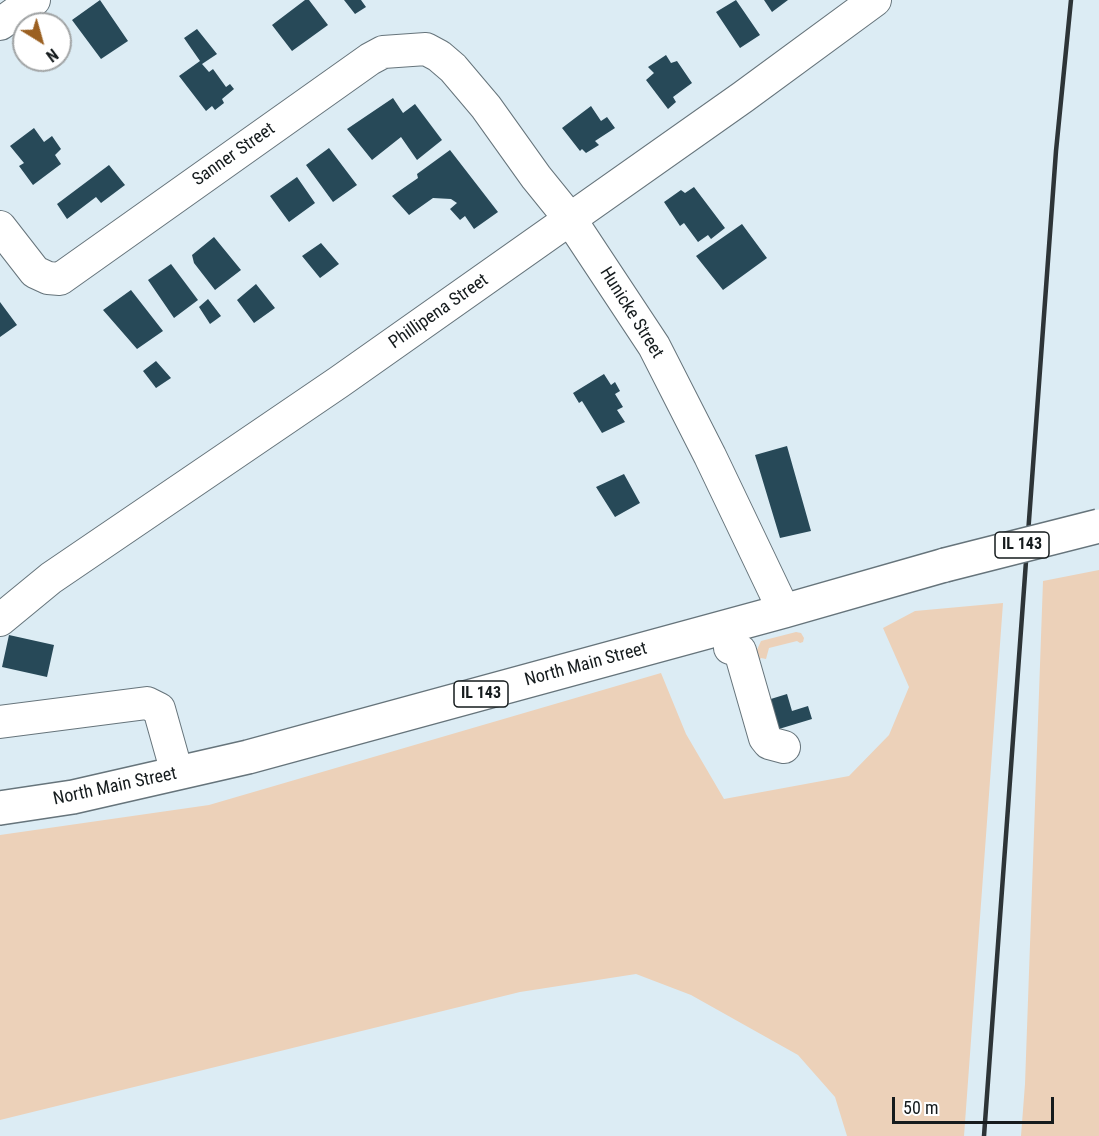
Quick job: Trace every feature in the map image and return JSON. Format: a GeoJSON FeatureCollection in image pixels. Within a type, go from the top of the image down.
{"type":"FeatureCollection","features":[{"type":"Feature","properties":{"kind":"main road","name":"North Main Street"},"geometry":{"type":"LineString","coordinates":[[0,808],[73,797],[248,757],[945,565],[1099,526]]}},
{"type":"Feature","properties":{"kind":"street"},"geometry":{"type":"LineString","coordinates":[[0,24],[33,0]]}},
{"type":"Feature","properties":{"kind":"street","name":"Phillipena Street"},"geometry":{"type":"LineString","coordinates":[[1,616],[51,578],[339,382],[743,97],[875,0]]}},
{"type":"Feature","properties":{"kind":"street","name":"Hunicke Street"},"geometry":{"type":"LineString","coordinates":[[426,49],[453,68],[469,86],[570,219],[654,346],[710,456],[784,611]]}},
{"type":"Feature","properties":{"kind":"street","name":"Sanner Street"},"geometry":{"type":"LineString","coordinates":[[0,227],[35,272],[48,278],[60,279],[370,58],[383,52],[426,49]]}},
{"type":"Feature","properties":{"kind":"street"},"geometry":{"type":"LineString","coordinates":[[730,648],[740,651],[765,738],[770,743],[784,747]]}},
{"type":"Feature","properties":{"kind":"street"},"geometry":{"type":"LineString","coordinates":[[0,722],[147,703],[159,709],[177,773]]}},
{"type":"Feature","properties":{"kind":"shaded area"},"geometry":{"type":"Polygon","coordinates":[[[1099,570],[1099,1136],[1021,1136],[1025,1084],[1043,581],[1099,570]]]}},
{"type":"Feature","properties":{"kind":"shaded area"},"geometry":{"type":"Polygon","coordinates":[[[1003,603],[964,1136],[847,1136],[835,1097],[798,1055],[691,995],[636,974],[520,992],[0,1120],[0,835],[209,805],[661,673],[686,734],[724,799],[849,776],[889,735],[909,687],[883,628],[915,611],[1003,603]]]}},
{"type":"Feature","properties":{"kind":"shaded area"},"geometry":{"type":"Polygon","coordinates":[[[796,632],[801,633],[804,638],[803,642],[797,641],[769,648],[766,659],[761,658],[759,661],[756,652],[761,641],[796,632]]]}},
{"type":"Feature","properties":{"kind":"building"},"geometry":{"type":"Polygon","coordinates":[[[100,0],[128,41],[101,59],[72,20],[100,0]]]}},
{"type":"Feature","properties":{"kind":"building"},"geometry":{"type":"Polygon","coordinates":[[[305,0],[309,0],[328,25],[292,51],[272,25],[305,0]]]}},
{"type":"Feature","properties":{"kind":"building"},"geometry":{"type":"Polygon","coordinates":[[[344,0],[361,0],[366,7],[355,14],[344,0]]]}},
{"type":"Feature","properties":{"kind":"building"},"geometry":{"type":"Polygon","coordinates":[[[736,0],[760,35],[740,48],[716,12],[736,0]]]}},
{"type":"Feature","properties":{"kind":"building"},"geometry":{"type":"Polygon","coordinates":[[[764,0],[788,0],[772,12],[764,0]]]}},
{"type":"Feature","properties":{"kind":"building"},"geometry":{"type":"Polygon","coordinates":[[[197,29],[217,54],[202,64],[209,72],[213,69],[226,87],[230,84],[234,89],[222,99],[224,103],[215,110],[212,106],[206,111],[179,76],[200,61],[184,38],[197,29]]]}},
{"type":"Feature","properties":{"kind":"building"},"geometry":{"type":"Polygon","coordinates":[[[666,55],[671,63],[677,61],[692,83],[673,97],[676,102],[668,109],[646,80],[654,73],[648,67],[666,55]]]}},
{"type":"Feature","properties":{"kind":"building"},"geometry":{"type":"Polygon","coordinates":[[[393,98],[403,113],[415,104],[442,140],[417,160],[401,137],[372,160],[347,129],[393,98]]]}},
{"type":"Feature","properties":{"kind":"building"},"geometry":{"type":"Polygon","coordinates":[[[591,106],[601,121],[607,117],[615,128],[595,141],[599,145],[586,153],[582,149],[580,151],[562,128],[591,106]]]}},
{"type":"Feature","properties":{"kind":"building"},"geometry":{"type":"Polygon","coordinates":[[[34,128],[44,142],[52,136],[61,149],[55,155],[61,164],[33,185],[19,166],[24,163],[10,146],[34,128]]]}},
{"type":"Feature","properties":{"kind":"building"},"geometry":{"type":"Polygon","coordinates":[[[329,148],[357,185],[333,202],[306,165],[329,148]]]}},
{"type":"Feature","properties":{"kind":"building"},"geometry":{"type":"Polygon","coordinates":[[[450,150],[498,212],[474,229],[465,216],[460,220],[450,209],[457,203],[451,199],[433,198],[409,215],[392,196],[418,178],[417,174],[450,150]]]}},
{"type":"Feature","properties":{"kind":"building"},"geometry":{"type":"Polygon","coordinates":[[[109,165],[125,185],[101,203],[96,197],[67,219],[57,204],[109,165]]]}},
{"type":"Feature","properties":{"kind":"building"},"geometry":{"type":"Polygon","coordinates":[[[297,177],[315,203],[289,222],[270,196],[297,177]]]}},
{"type":"Feature","properties":{"kind":"building"},"geometry":{"type":"Polygon","coordinates":[[[694,187],[725,228],[711,239],[708,235],[698,242],[684,223],[680,226],[664,202],[681,190],[685,193],[694,187]]]}},
{"type":"Feature","properties":{"kind":"building"},"geometry":{"type":"Polygon","coordinates":[[[742,224],[767,258],[723,290],[696,256],[742,224]]]}},
{"type":"Feature","properties":{"kind":"building"},"geometry":{"type":"Polygon","coordinates":[[[214,237],[241,270],[215,290],[194,263],[192,255],[214,237]]]}},
{"type":"Feature","properties":{"kind":"building"},"geometry":{"type":"Polygon","coordinates":[[[321,243],[339,264],[320,278],[302,256],[321,243]]]}},
{"type":"Feature","properties":{"kind":"building"},"geometry":{"type":"Polygon","coordinates":[[[171,264],[198,300],[174,318],[148,280],[171,264]]]}},
{"type":"Feature","properties":{"kind":"building"},"geometry":{"type":"Polygon","coordinates":[[[256,284],[275,308],[254,323],[237,300],[256,284]]]}},
{"type":"Feature","properties":{"kind":"building"},"geometry":{"type":"Polygon","coordinates":[[[131,290],[163,331],[137,349],[103,310],[131,290]]]}},
{"type":"Feature","properties":{"kind":"building"},"geometry":{"type":"Polygon","coordinates":[[[208,299],[221,316],[210,324],[199,307],[208,299]]]}},
{"type":"Feature","properties":{"kind":"building"},"geometry":{"type":"Polygon","coordinates":[[[0,302],[17,325],[0,337],[0,302]]]}},
{"type":"Feature","properties":{"kind":"building"},"geometry":{"type":"Polygon","coordinates":[[[156,361],[171,378],[156,388],[143,371],[156,361]]]}},
{"type":"Feature","properties":{"kind":"building"},"geometry":{"type":"Polygon","coordinates":[[[604,374],[611,385],[615,382],[620,391],[615,394],[623,407],[617,410],[625,422],[602,433],[582,401],[579,403],[573,393],[604,374]]]}},
{"type":"Feature","properties":{"kind":"building"},"geometry":{"type":"Polygon","coordinates":[[[787,446],[811,531],[780,538],[755,455],[787,446]]]}},
{"type":"Feature","properties":{"kind":"building"},"geometry":{"type":"Polygon","coordinates":[[[624,474],[640,503],[615,517],[596,487],[624,474]]]}},
{"type":"Feature","properties":{"kind":"building"},"geometry":{"type":"Polygon","coordinates":[[[9,635],[54,645],[47,677],[2,667],[9,635]]]}},
{"type":"Feature","properties":{"kind":"building"},"geometry":{"type":"Polygon","coordinates":[[[787,694],[792,711],[808,706],[812,719],[769,732],[761,702],[787,694]]]}},
{"type":"Feature","properties":{"kind":"railway"},"geometry":{"type":"LineString","coordinates":[[984,1136],[1056,151],[1071,0]]}}]}
